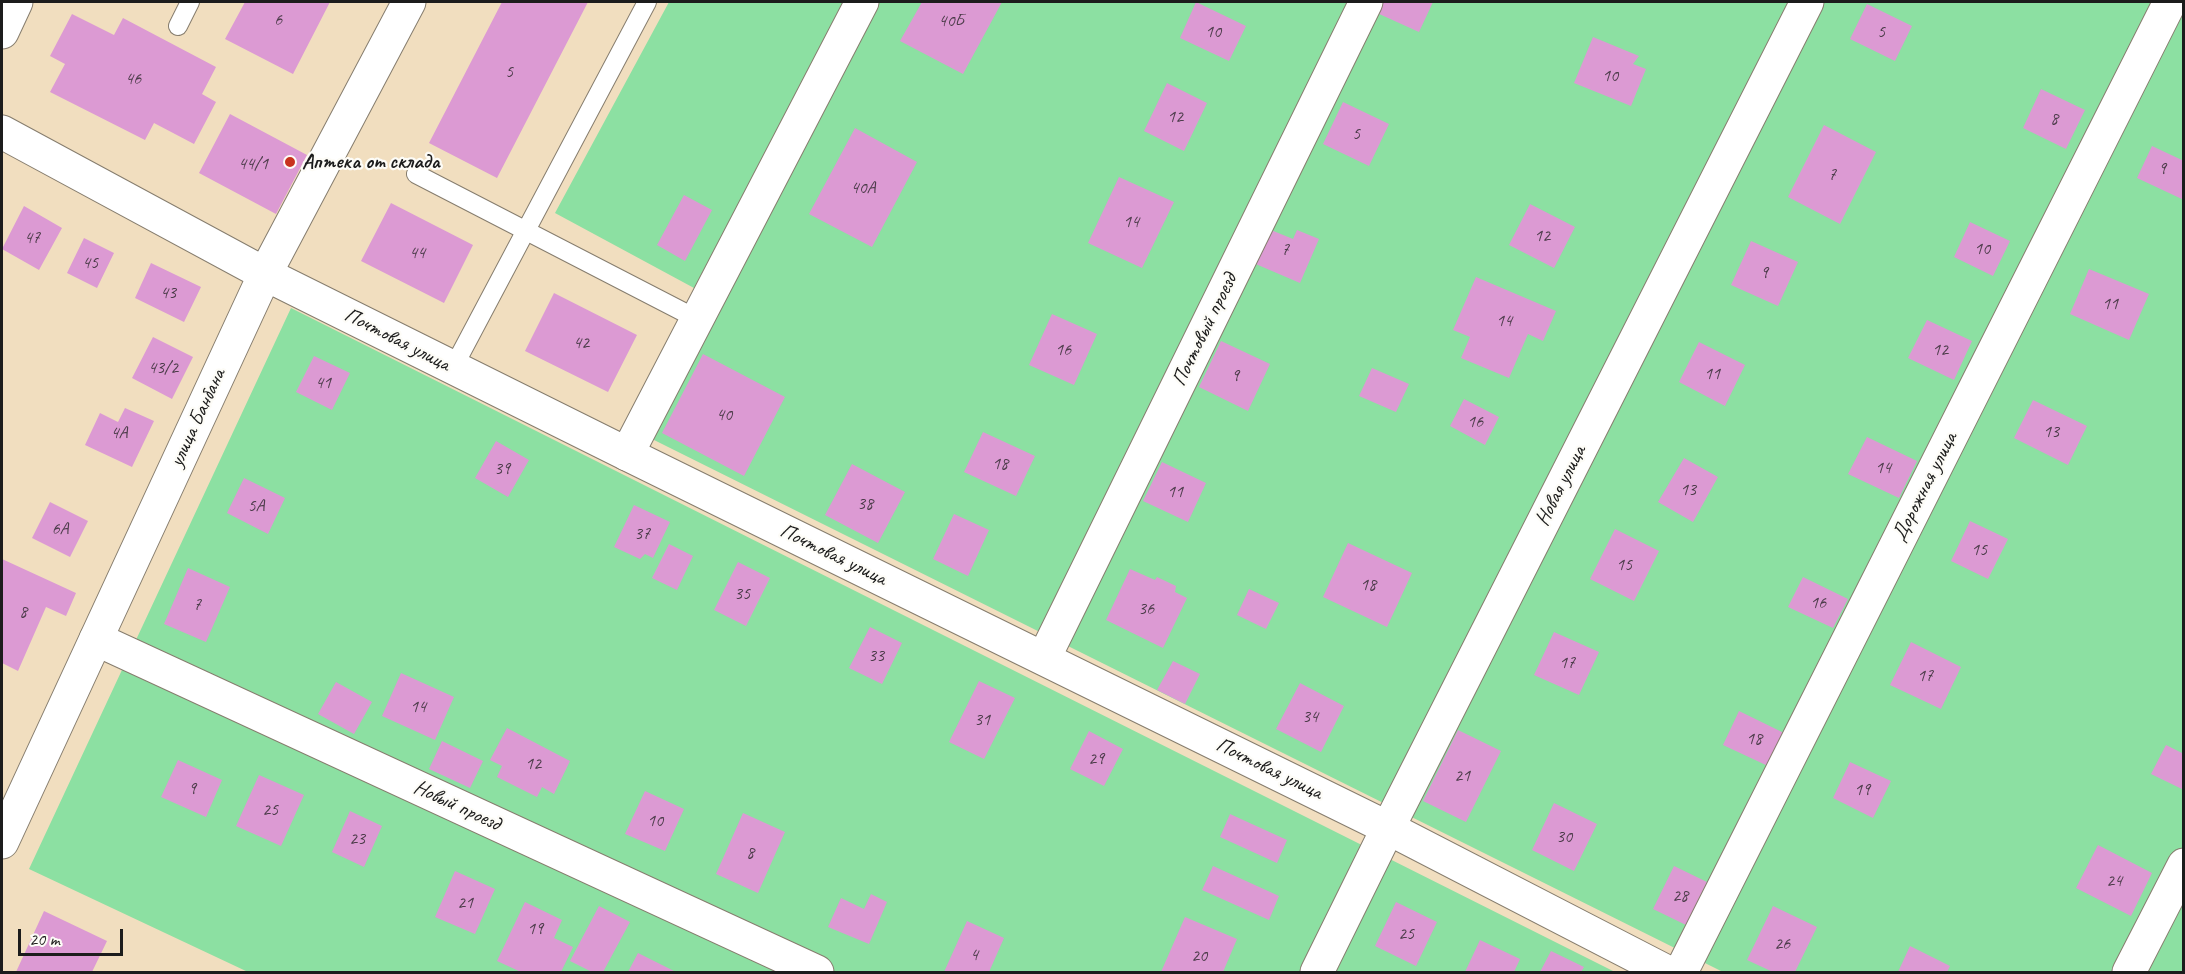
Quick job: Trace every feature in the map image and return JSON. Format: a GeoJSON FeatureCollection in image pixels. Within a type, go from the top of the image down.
{"type":"FeatureCollection","features":[{"type":"Feature","properties":{"kind":"street"},"geometry":{"type":"LineString","coordinates":[[2,32],[16,2]]}},
{"type":"Feature","properties":{"kind":"street","name":"улица Банбана"},"geometry":{"type":"LineString","coordinates":[[2,842],[265,274],[409,2]]}},
{"type":"Feature","properties":{"kind":"street"},"geometry":{"type":"LineString","coordinates":[[627,454],[862,2]]}},
{"type":"Feature","properties":{"kind":"street","name":"Почтовый проезд"},"geometry":{"type":"LineString","coordinates":[[1044,658],[1365,2]]}},
{"type":"Feature","properties":{"kind":"street","name":"Новая улица"},"geometry":{"type":"LineString","coordinates":[[1317,972],[1807,2]]}},
{"type":"Feature","properties":{"kind":"street","name":"Дорожная улица"},"geometry":{"type":"LineString","coordinates":[[1681,972],[2169,2]]}},
{"type":"Feature","properties":{"kind":"street","name":"Почтовая улица"},"geometry":{"type":"LineString","coordinates":[[2,132],[265,274],[1388,828],[1667,972]]}},
{"type":"Feature","properties":{"kind":"street","name":"Новый проезд"},"geometry":{"type":"LineString","coordinates":[[96,639],[817,972]]}},
{"type":"Feature","properties":{"kind":"street"},"geometry":{"type":"LineString","coordinates":[[2129,972],[2184,865]]}},
{"type":"Feature","properties":{"kind":"lane"},"geometry":{"type":"LineString","coordinates":[[178,26],[190,2]]}},
{"type":"Feature","properties":{"kind":"lane"},"geometry":{"type":"LineString","coordinates":[[453,368],[647,2]]}},
{"type":"Feature","properties":{"kind":"lane"},"geometry":{"type":"LineString","coordinates":[[416,174],[697,319]]}},
{"type":"Feature","properties":{"kind":"green space"},"geometry":{"type":"Polygon","coordinates":[[[669,2],[847,2],[694,288],[555,213],[669,2]]]}},
{"type":"Feature","properties":{"kind":"green space"},"geometry":{"type":"Polygon","coordinates":[[[879,2],[2183,2],[2183,972],[1723,972],[648,437],[879,2]]]}},
{"type":"Feature","properties":{"kind":"green space"},"geometry":{"type":"Polygon","coordinates":[[[291,308],[1615,972],[248,972],[29,869],[291,308]]]}},
{"type":"Feature","properties":{"kind":"building"},"geometry":{"type":"Polygon","coordinates":[[[245,2],[330,2],[293,74],[225,39],[245,2]]]}},
{"type":"Feature","properties":{"kind":"building"},"geometry":{"type":"Polygon","coordinates":[[[502,2],[588,2],[497,178],[429,143],[502,2]]]}},
{"type":"Feature","properties":{"kind":"building"},"geometry":{"type":"Polygon","coordinates":[[[922,2],[1002,2],[963,74],[900,41],[922,2]]]}},
{"type":"Feature","properties":{"kind":"building"},"geometry":{"type":"Polygon","coordinates":[[[1196,2],[1246,26],[1229,61],[1180,38],[1196,2]]]}},
{"type":"Feature","properties":{"kind":"building"},"geometry":{"type":"Polygon","coordinates":[[[1383,2],[1433,2],[1419,32],[1377,13],[1383,2]]]}},
{"type":"Feature","properties":{"kind":"building"},"geometry":{"type":"Polygon","coordinates":[[[1867,4],[1912,26],[1895,61],[1850,39],[1867,4]]]}},
{"type":"Feature","properties":{"kind":"building"},"geometry":{"type":"Polygon","coordinates":[[[72,14],[114,35],[123,18],[216,67],[202,94],[216,102],[194,144],[154,123],[145,140],[50,92],[65,64],[50,56],[72,14]]]}},
{"type":"Feature","properties":{"kind":"building"},"geometry":{"type":"Polygon","coordinates":[[[1593,37],[1639,56],[1633,64],[1646,69],[1631,106],[1574,83],[1593,37]]]}},
{"type":"Feature","properties":{"kind":"building"},"geometry":{"type":"Polygon","coordinates":[[[1167,83],[1207,103],[1184,151],[1144,131],[1167,83]]]}},
{"type":"Feature","properties":{"kind":"building"},"geometry":{"type":"Polygon","coordinates":[[[2041,89],[2085,110],[2066,149],[2023,128],[2041,89]]]}},
{"type":"Feature","properties":{"kind":"building"},"geometry":{"type":"Polygon","coordinates":[[[1343,102],[1389,124],[1369,166],[1323,144],[1343,102]]]}},
{"type":"Feature","properties":{"kind":"building"},"geometry":{"type":"Polygon","coordinates":[[[230,114],[307,155],[276,214],[199,173],[230,114]]]}},
{"type":"Feature","properties":{"kind":"building"},"geometry":{"type":"Polygon","coordinates":[[[1824,125],[1876,152],[1840,224],[1788,197],[1824,125]]]}},
{"type":"Feature","properties":{"kind":"building"},"geometry":{"type":"Polygon","coordinates":[[[855,128],[917,162],[872,247],[809,214],[855,128]]]}},
{"type":"Feature","properties":{"kind":"building"},"geometry":{"type":"Polygon","coordinates":[[[2152,146],[2184,161],[2184,200],[2137,178],[2152,146]]]}},
{"type":"Feature","properties":{"kind":"building"},"geometry":{"type":"Polygon","coordinates":[[[1119,177],[1174,202],[1142,268],[1088,243],[1119,177]]]}},
{"type":"Feature","properties":{"kind":"building"},"geometry":{"type":"Polygon","coordinates":[[[684,195],[712,210],[685,261],[657,245],[684,195]]]}},
{"type":"Feature","properties":{"kind":"building"},"geometry":{"type":"Polygon","coordinates":[[[391,203],[473,245],[444,303],[361,261],[391,203]]]}},
{"type":"Feature","properties":{"kind":"building"},"geometry":{"type":"Polygon","coordinates":[[[1530,204],[1575,227],[1554,268],[1509,245],[1530,204]]]}},
{"type":"Feature","properties":{"kind":"building"},"geometry":{"type":"Polygon","coordinates":[[[24,206],[62,228],[39,270],[2,249],[24,206]]]}},
{"type":"Feature","properties":{"kind":"building"},"geometry":{"type":"Polygon","coordinates":[[[1970,222],[2010,241],[1993,276],[1954,257],[1970,222]]]}},
{"type":"Feature","properties":{"kind":"building"},"geometry":{"type":"Polygon","coordinates":[[[1266,228],[1293,239],[1297,230],[1319,239],[1300,283],[1251,262],[1266,228]]]}},
{"type":"Feature","properties":{"kind":"building"},"geometry":{"type":"Polygon","coordinates":[[[84,238],[114,253],[97,288],[67,273],[84,238]]]}},
{"type":"Feature","properties":{"kind":"building"},"geometry":{"type":"Polygon","coordinates":[[[1751,241],[1798,262],[1778,306],[1731,285],[1751,241]]]}},
{"type":"Feature","properties":{"kind":"building"},"geometry":{"type":"Polygon","coordinates":[[[151,263],[201,287],[184,322],[135,298],[151,263]]]}},
{"type":"Feature","properties":{"kind":"building"},"geometry":{"type":"Polygon","coordinates":[[[2089,269],[2149,294],[2129,340],[2070,314],[2089,269]]]}},
{"type":"Feature","properties":{"kind":"building"},"geometry":{"type":"Polygon","coordinates":[[[1476,277],[1556,311],[1543,341],[1528,334],[1509,378],[1461,358],[1470,337],[1453,330],[1476,277]]]}},
{"type":"Feature","properties":{"kind":"building"},"geometry":{"type":"Polygon","coordinates":[[[554,293],[637,335],[608,392],[525,351],[554,293]]]}},
{"type":"Feature","properties":{"kind":"building"},"geometry":{"type":"Polygon","coordinates":[[[1052,314],[1097,334],[1074,385],[1029,365],[1052,314]]]}},
{"type":"Feature","properties":{"kind":"building"},"geometry":{"type":"Polygon","coordinates":[[[1927,320],[1972,341],[1954,380],[1908,358],[1927,320]]]}},
{"type":"Feature","properties":{"kind":"building"},"geometry":{"type":"Polygon","coordinates":[[[153,337],[193,357],[172,399],[132,378],[153,337]]]}},
{"type":"Feature","properties":{"kind":"building"},"geometry":{"type":"Polygon","coordinates":[[[1221,341],[1270,364],[1248,411],[1199,387],[1221,341]]]}},
{"type":"Feature","properties":{"kind":"building"},"geometry":{"type":"Polygon","coordinates":[[[1699,342],[1745,365],[1725,406],[1679,382],[1699,342]]]}},
{"type":"Feature","properties":{"kind":"building"},"geometry":{"type":"Polygon","coordinates":[[[703,354],[785,397],[744,476],[662,433],[703,354]]]}},
{"type":"Feature","properties":{"kind":"building"},"geometry":{"type":"Polygon","coordinates":[[[314,356],[350,373],[332,410],[296,392],[314,356]]]}},
{"type":"Feature","properties":{"kind":"building"},"geometry":{"type":"Polygon","coordinates":[[[1372,368],[1409,384],[1396,412],[1359,396],[1372,368]]]}},
{"type":"Feature","properties":{"kind":"building"},"geometry":{"type":"Polygon","coordinates":[[[1464,399],[1499,417],[1485,445],[1450,426],[1464,399]]]}},
{"type":"Feature","properties":{"kind":"building"},"geometry":{"type":"Polygon","coordinates":[[[2033,400],[2087,426],[2068,465],[2014,438],[2033,400]]]}},
{"type":"Feature","properties":{"kind":"building"},"geometry":{"type":"Polygon","coordinates":[[[125,408],[154,421],[132,467],[85,445],[100,413],[118,422],[125,408]]]}},
{"type":"Feature","properties":{"kind":"building"},"geometry":{"type":"Polygon","coordinates":[[[983,432],[1035,456],[1016,496],[964,472],[983,432]]]}},
{"type":"Feature","properties":{"kind":"building"},"geometry":{"type":"Polygon","coordinates":[[[1867,437],[1917,461],[1899,498],[1848,474],[1867,437]]]}},
{"type":"Feature","properties":{"kind":"building"},"geometry":{"type":"Polygon","coordinates":[[[496,441],[529,460],[508,497],[475,478],[496,441]]]}},
{"type":"Feature","properties":{"kind":"building"},"geometry":{"type":"Polygon","coordinates":[[[1684,458],[1718,477],[1693,522],[1658,502],[1684,458]]]}},
{"type":"Feature","properties":{"kind":"building"},"geometry":{"type":"Polygon","coordinates":[[[1162,462],[1206,483],[1188,522],[1143,501],[1162,462]]]}},
{"type":"Feature","properties":{"kind":"building"},"geometry":{"type":"Polygon","coordinates":[[[852,464],[905,492],[878,543],[825,515],[852,464]]]}},
{"type":"Feature","properties":{"kind":"building"},"geometry":{"type":"Polygon","coordinates":[[[244,478],[285,498],[268,534],[227,513],[244,478]]]}},
{"type":"Feature","properties":{"kind":"building"},"geometry":{"type":"Polygon","coordinates":[[[50,502],[88,521],[70,557],[32,538],[50,502]]]}},
{"type":"Feature","properties":{"kind":"building"},"geometry":{"type":"Polygon","coordinates":[[[634,505],[670,522],[653,558],[645,554],[640,559],[614,547],[634,505]]]}},
{"type":"Feature","properties":{"kind":"building"},"geometry":{"type":"Polygon","coordinates":[[[954,514],[989,530],[968,576],[933,559],[954,514]]]}},
{"type":"Feature","properties":{"kind":"building"},"geometry":{"type":"Polygon","coordinates":[[[1970,521],[2008,539],[1988,579],[1951,561],[1970,521]]]}},
{"type":"Feature","properties":{"kind":"building"},"geometry":{"type":"Polygon","coordinates":[[[1615,529],[1659,551],[1634,601],[1590,579],[1615,529]]]}},
{"type":"Feature","properties":{"kind":"building"},"geometry":{"type":"Polygon","coordinates":[[[1348,543],[1412,573],[1387,627],[1323,597],[1348,543]]]}},
{"type":"Feature","properties":{"kind":"building"},"geometry":{"type":"Polygon","coordinates":[[[669,544],[693,556],[677,590],[652,578],[669,544]]]}},
{"type":"Feature","properties":{"kind":"building"},"geometry":{"type":"Polygon","coordinates":[[[2,559],[76,593],[66,616],[46,607],[18,671],[2,663],[2,559]]]}},
{"type":"Feature","properties":{"kind":"building"},"geometry":{"type":"Polygon","coordinates":[[[738,562],[770,578],[746,626],[714,610],[738,562]]]}},
{"type":"Feature","properties":{"kind":"building"},"geometry":{"type":"Polygon","coordinates":[[[188,568],[230,587],[206,642],[164,624],[188,568]]]}},
{"type":"Feature","properties":{"kind":"building"},"geometry":{"type":"Polygon","coordinates":[[[1130,569],[1155,580],[1157,577],[1176,586],[1175,592],[1187,598],[1163,648],[1106,620],[1130,569]]]}},
{"type":"Feature","properties":{"kind":"building"},"geometry":{"type":"Polygon","coordinates":[[[1803,577],[1848,599],[1833,628],[1788,607],[1803,577]]]}},
{"type":"Feature","properties":{"kind":"building"},"geometry":{"type":"Polygon","coordinates":[[[1249,589],[1279,603],[1266,629],[1237,615],[1249,589]]]}},
{"type":"Feature","properties":{"kind":"building"},"geometry":{"type":"Polygon","coordinates":[[[870,627],[902,643],[882,684],[849,668],[870,627]]]}},
{"type":"Feature","properties":{"kind":"building"},"geometry":{"type":"Polygon","coordinates":[[[1554,632],[1599,652],[1579,695],[1534,675],[1554,632]]]}},
{"type":"Feature","properties":{"kind":"building"},"geometry":{"type":"Polygon","coordinates":[[[1911,642],[1961,667],[1941,709],[1890,685],[1911,642]]]}},
{"type":"Feature","properties":{"kind":"building"},"geometry":{"type":"Polygon","coordinates":[[[1173,661],[1200,674],[1185,704],[1157,690],[1173,661]]]}},
{"type":"Feature","properties":{"kind":"building"},"geometry":{"type":"Polygon","coordinates":[[[401,673],[454,697],[435,740],[382,716],[401,673]]]}},
{"type":"Feature","properties":{"kind":"building"},"geometry":{"type":"Polygon","coordinates":[[[979,681],[1015,698],[984,759],[949,742],[979,681]]]}},
{"type":"Feature","properties":{"kind":"building"},"geometry":{"type":"Polygon","coordinates":[[[336,682],[372,702],[354,734],[318,714],[336,682]]]}},
{"type":"Feature","properties":{"kind":"building"},"geometry":{"type":"Polygon","coordinates":[[[1300,683],[1344,706],[1321,752],[1276,729],[1300,683]]]}},
{"type":"Feature","properties":{"kind":"building"},"geometry":{"type":"Polygon","coordinates":[[[1739,711],[1784,733],[1768,766],[1723,745],[1739,711]]]}},
{"type":"Feature","properties":{"kind":"building"},"geometry":{"type":"Polygon","coordinates":[[[507,728],[570,761],[554,794],[542,787],[537,797],[497,777],[502,766],[490,760],[507,728]]]}},
{"type":"Feature","properties":{"kind":"building"},"geometry":{"type":"Polygon","coordinates":[[[1458,730],[1501,751],[1466,822],[1423,801],[1458,730]]]}},
{"type":"Feature","properties":{"kind":"building"},"geometry":{"type":"Polygon","coordinates":[[[1089,731],[1123,749],[1104,786],[1070,769],[1089,731]]]}},
{"type":"Feature","properties":{"kind":"building"},"geometry":{"type":"Polygon","coordinates":[[[442,741],[483,761],[470,788],[429,769],[442,741]]]}},
{"type":"Feature","properties":{"kind":"building"},"geometry":{"type":"Polygon","coordinates":[[[2166,745],[2184,754],[2184,790],[2151,774],[2166,745]]]}},
{"type":"Feature","properties":{"kind":"building"},"geometry":{"type":"Polygon","coordinates":[[[178,760],[222,780],[206,817],[161,797],[178,760]]]}},
{"type":"Feature","properties":{"kind":"building"},"geometry":{"type":"Polygon","coordinates":[[[1850,762],[1891,781],[1873,818],[1833,798],[1850,762]]]}},
{"type":"Feature","properties":{"kind":"building"},"geometry":{"type":"Polygon","coordinates":[[[259,775],[304,795],[281,846],[236,826],[259,775]]]}},
{"type":"Feature","properties":{"kind":"building"},"geometry":{"type":"Polygon","coordinates":[[[645,791],[684,809],[665,851],[625,834],[645,791]]]}},
{"type":"Feature","properties":{"kind":"building"},"geometry":{"type":"Polygon","coordinates":[[[1554,803],[1597,824],[1574,871],[1532,850],[1554,803]]]}},
{"type":"Feature","properties":{"kind":"building"},"geometry":{"type":"Polygon","coordinates":[[[350,811],[382,826],[364,867],[332,852],[350,811]]]}},
{"type":"Feature","properties":{"kind":"building"},"geometry":{"type":"Polygon","coordinates":[[[743,813],[785,832],[758,893],[716,874],[743,813]]]}},
{"type":"Feature","properties":{"kind":"building"},"geometry":{"type":"Polygon","coordinates":[[[1230,814],[1287,840],[1277,863],[1220,837],[1230,814]]]}},
{"type":"Feature","properties":{"kind":"building"},"geometry":{"type":"Polygon","coordinates":[[[2098,845],[2152,873],[2131,916],[2076,888],[2098,845]]]}},
{"type":"Feature","properties":{"kind":"building"},"geometry":{"type":"Polygon","coordinates":[[[1213,866],[1279,896],[1269,920],[1202,890],[1213,866]]]}},
{"type":"Feature","properties":{"kind":"building"},"geometry":{"type":"Polygon","coordinates":[[[1674,866],[1707,882],[1686,925],[1653,909],[1674,866]]]}},
{"type":"Feature","properties":{"kind":"building"},"geometry":{"type":"Polygon","coordinates":[[[455,871],[495,889],[475,934],[435,917],[455,871]]]}},
{"type":"Feature","properties":{"kind":"building"},"geometry":{"type":"Polygon","coordinates":[[[871,894],[887,902],[869,944],[828,927],[841,898],[864,909],[871,894]]]}},
{"type":"Feature","properties":{"kind":"building"},"geometry":{"type":"Polygon","coordinates":[[[525,902],[562,920],[554,938],[573,947],[561,972],[521,972],[497,961],[525,902]]]}},
{"type":"Feature","properties":{"kind":"building"},"geometry":{"type":"Polygon","coordinates":[[[1396,902],[1437,922],[1416,966],[1375,946],[1396,902]]]}},
{"type":"Feature","properties":{"kind":"building"},"geometry":{"type":"Polygon","coordinates":[[[599,906],[630,922],[603,972],[592,972],[570,961],[599,906]]]}},
{"type":"Feature","properties":{"kind":"building"},"geometry":{"type":"Polygon","coordinates":[[[1773,906],[1817,927],[1795,972],[1773,972],[1747,960],[1773,906]]]}},
{"type":"Feature","properties":{"kind":"building"},"geometry":{"type":"Polygon","coordinates":[[[44,911],[107,941],[92,972],[16,972],[44,911]]]}},
{"type":"Feature","properties":{"kind":"building"},"geometry":{"type":"Polygon","coordinates":[[[1185,917],[1237,939],[1223,972],[1161,972],[1185,917]]]}},
{"type":"Feature","properties":{"kind":"building"},"geometry":{"type":"Polygon","coordinates":[[[967,921],[1004,938],[989,972],[944,972],[967,921]]]}},
{"type":"Feature","properties":{"kind":"building"},"geometry":{"type":"Polygon","coordinates":[[[1480,940],[1520,959],[1514,972],[1465,972],[1480,940]]]}},
{"type":"Feature","properties":{"kind":"building"},"geometry":{"type":"Polygon","coordinates":[[[1910,946],[1950,966],[1947,972],[1898,972],[1910,946]]]}},
{"type":"Feature","properties":{"kind":"building"},"geometry":{"type":"Polygon","coordinates":[[[1551,951],[1584,967],[1581,972],[1540,972],[1551,951]]]}},
{"type":"Feature","properties":{"kind":"building"},"geometry":{"type":"Polygon","coordinates":[[[638,953],[676,972],[628,972],[638,953]]]}},
{"type":"Feature","properties":{"kind":"place","name":"Аптека от склада"},"geometry":{"type":"Point","coordinates":[290,162]}}]}
